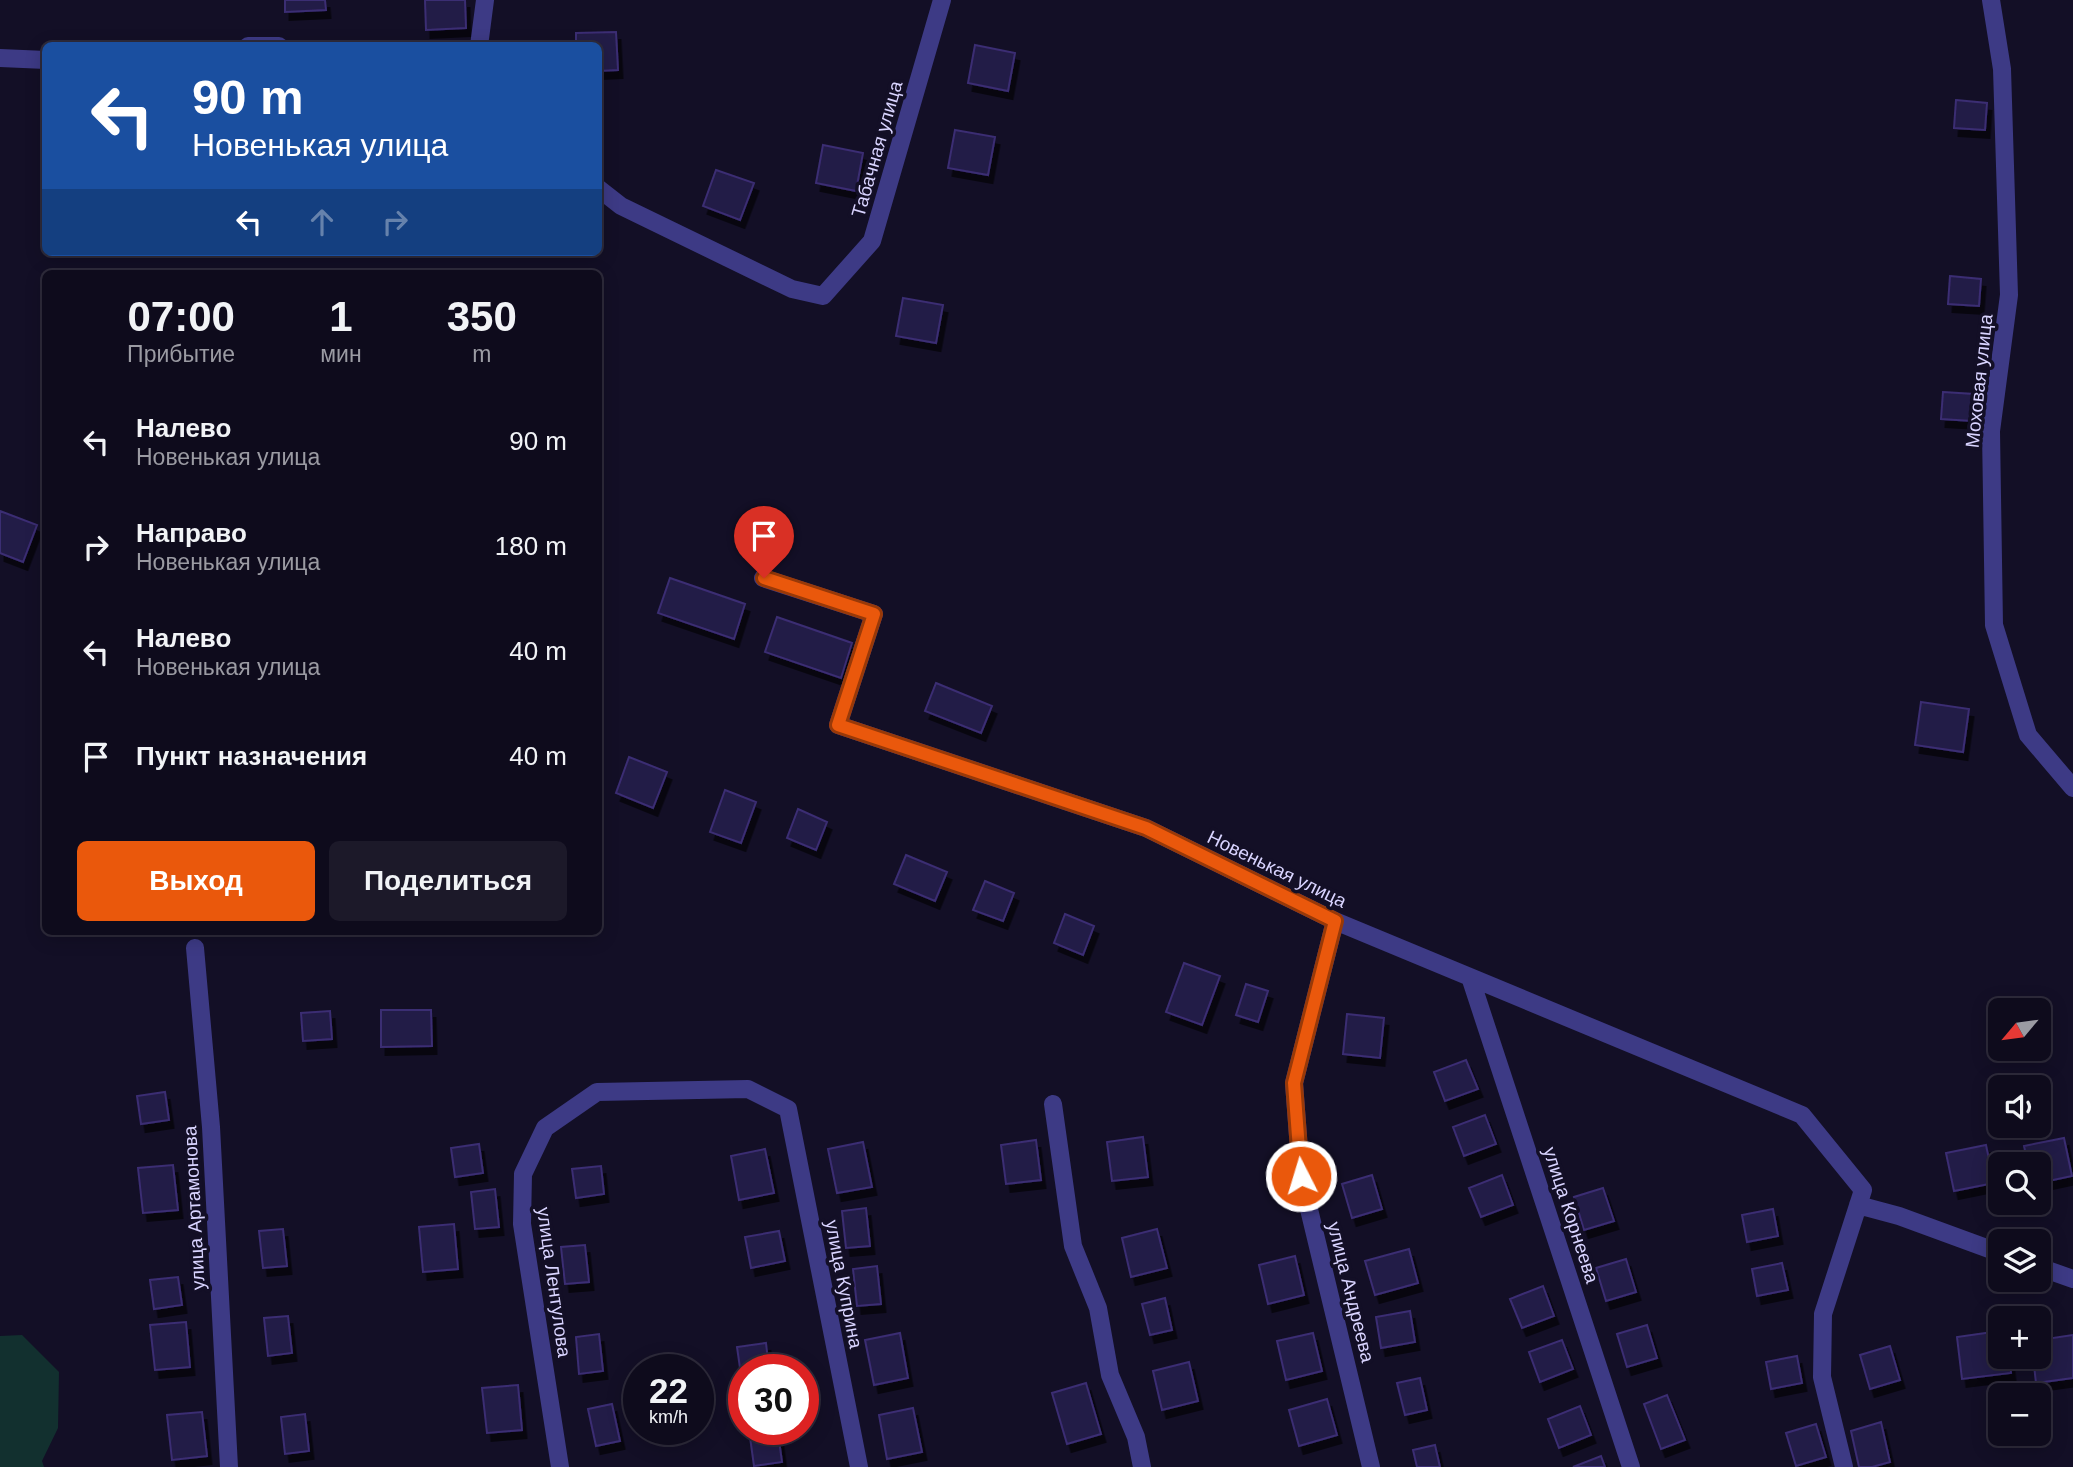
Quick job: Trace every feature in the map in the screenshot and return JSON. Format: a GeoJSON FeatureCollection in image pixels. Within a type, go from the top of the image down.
{"type":"FeatureCollection","features":[{"type":"Feature","properties":{"kind":"street"},"geometry":{"type":"LineString","coordinates":[[480,42],[485,0]]}},
{"type":"Feature","properties":{"kind":"street","name":"Табачная улица"},"geometry":{"type":"LineString","coordinates":[[602,191],[621,206],[792,289],[823,296],[872,241],[942,0]]}},
{"type":"Feature","properties":{"kind":"street","name":"Моховая улица"},"geometry":{"type":"LineString","coordinates":[[1991,0],[2002,69],[2009,295],[1991,431],[1994,625],[2028,735],[2073,788]]}},
{"type":"Feature","properties":{"kind":"street"},"geometry":{"type":"LineString","coordinates":[[0,58],[42,60]]}},
{"type":"Feature","properties":{"kind":"street","name":"Новенькая улица"},"geometry":{"type":"LineString","coordinates":[[764,578],[874,614],[838,725],[1146,828],[1335,921],[1802,1115],[1863,1190],[1858,1205]]}},
{"type":"Feature","properties":{"kind":"street","name":"улица Андреева"},"geometry":{"type":"LineString","coordinates":[[1335,921],[1294,1083],[1301,1176],[1371,1467]]}},
{"type":"Feature","properties":{"kind":"street","name":"улица Артамонова"},"geometry":{"type":"LineString","coordinates":[[195,948],[211,1127],[229,1467]]}},
{"type":"Feature","properties":{"kind":"street","name":"улица Корнеева"},"geometry":{"type":"LineString","coordinates":[[1470,977],[1632,1467]]}},
{"type":"Feature","properties":{"kind":"street","name":"улица Лентулова"},"geometry":{"type":"LineString","coordinates":[[560,1467],[522,1224],[523,1174],[545,1128],[597,1091],[748,1089],[788,1109]]}},
{"type":"Feature","properties":{"kind":"street"},"geometry":{"type":"LineString","coordinates":[[1053,1104],[1073,1246],[1098,1308],[1110,1375],[1136,1437],[1142,1467]]}},
{"type":"Feature","properties":{"kind":"street","name":"улица Куприна"},"geometry":{"type":"LineString","coordinates":[[788,1109],[859,1467]]}},
{"type":"Feature","properties":{"kind":"street"},"geometry":{"type":"LineString","coordinates":[[1844,1467],[1822,1377],[1823,1314],[1858,1205],[1899,1216],[1988,1249]]}},
{"type":"Feature","properties":{"kind":"street"},"geometry":{"type":"LineString","coordinates":[[2051,1271],[2073,1279]]}},
{"type":"Feature","properties":{"kind":"green space"},"geometry":{"type":"Polygon","coordinates":[[[22,1335],[59,1372],[58,1428],[42,1461],[44,1467],[0,1467],[0,1336],[22,1335]]]}},
{"type":"Feature","properties":{"kind":"building"},"geometry":{"type":"Polygon","coordinates":[[[285,0],[325,0],[326,10],[285,12],[285,0]]]}},
{"type":"Feature","properties":{"kind":"building"},"geometry":{"type":"Polygon","coordinates":[[[425,0],[465,0],[466,28],[426,30],[425,0]]]}},
{"type":"Feature","properties":{"kind":"building"},"geometry":{"type":"Polygon","coordinates":[[[616,32],[618,70],[602,71],[602,42],[576,42],[576,33],[616,32]]]}},
{"type":"Feature","properties":{"kind":"building"},"geometry":{"type":"Polygon","coordinates":[[[975,45],[1015,53],[1008,91],[968,83],[975,45]]]}},
{"type":"Feature","properties":{"kind":"building"},"geometry":{"type":"Polygon","coordinates":[[[1956,100],[1987,103],[1985,130],[1954,128],[1956,100]]]}},
{"type":"Feature","properties":{"kind":"building"},"geometry":{"type":"Polygon","coordinates":[[[955,130],[995,137],[988,175],[948,168],[955,130]]]}},
{"type":"Feature","properties":{"kind":"building"},"geometry":{"type":"Polygon","coordinates":[[[823,145],[863,153],[856,191],[816,183],[823,145]]]}},
{"type":"Feature","properties":{"kind":"building"},"geometry":{"type":"Polygon","coordinates":[[[716,170],[754,183],[740,220],[703,206],[716,170]]]}},
{"type":"Feature","properties":{"kind":"building"},"geometry":{"type":"Polygon","coordinates":[[[1950,276],[1981,279],[1979,306],[1948,304],[1950,276]]]}},
{"type":"Feature","properties":{"kind":"building"},"geometry":{"type":"Polygon","coordinates":[[[903,298],[943,305],[936,343],[896,336],[903,298]]]}},
{"type":"Feature","properties":{"kind":"building"},"geometry":{"type":"Polygon","coordinates":[[[1943,392],[1974,394],[1972,421],[1941,419],[1943,392]]]}},
{"type":"Feature","properties":{"kind":"building"},"geometry":{"type":"Polygon","coordinates":[[[0,511],[37,525],[23,562],[0,553],[0,511]]]}},
{"type":"Feature","properties":{"kind":"building"},"geometry":{"type":"Polygon","coordinates":[[[670,578],[745,604],[734,639],[658,613],[670,578]]]}},
{"type":"Feature","properties":{"kind":"building"},"geometry":{"type":"Polygon","coordinates":[[[777,617],[852,643],[841,678],[765,652],[777,617]]]}},
{"type":"Feature","properties":{"kind":"building"},"geometry":{"type":"Polygon","coordinates":[[[936,683],[992,706],[981,733],[925,711],[936,683]]]}},
{"type":"Feature","properties":{"kind":"building"},"geometry":{"type":"Polygon","coordinates":[[[1921,702],[1969,709],[1963,752],[1915,745],[1921,702]]]}},
{"type":"Feature","properties":{"kind":"building"},"geometry":{"type":"Polygon","coordinates":[[[629,757],[667,772],[653,808],[616,793],[629,757]]]}},
{"type":"Feature","properties":{"kind":"building"},"geometry":{"type":"Polygon","coordinates":[[[725,790],[756,802],[741,843],[710,832],[725,790]]]}},
{"type":"Feature","properties":{"kind":"building"},"geometry":{"type":"Polygon","coordinates":[[[798,809],[827,822],[816,850],[787,838],[798,809]]]}},
{"type":"Feature","properties":{"kind":"building"},"geometry":{"type":"Polygon","coordinates":[[[906,855],[947,872],[935,901],[894,884],[906,855]]]}},
{"type":"Feature","properties":{"kind":"building"},"geometry":{"type":"Polygon","coordinates":[[[985,881],[1014,893],[1003,921],[973,910],[985,881]]]}},
{"type":"Feature","properties":{"kind":"building"},"geometry":{"type":"Polygon","coordinates":[[[1065,914],[1094,926],[1083,955],[1054,943],[1065,914]]]}},
{"type":"Feature","properties":{"kind":"building"},"geometry":{"type":"Polygon","coordinates":[[[1184,963],[1220,976],[1202,1025],[1166,1012],[1184,963]]]}},
{"type":"Feature","properties":{"kind":"building"},"geometry":{"type":"Polygon","coordinates":[[[1246,984],[1268,991],[1258,1022],[1236,1015],[1246,984]]]}},
{"type":"Feature","properties":{"kind":"building"},"geometry":{"type":"Polygon","coordinates":[[[381,1010],[431,1010],[432,1046],[381,1047],[381,1010]]]}},
{"type":"Feature","properties":{"kind":"building"},"geometry":{"type":"Polygon","coordinates":[[[330,1011],[332,1039],[303,1041],[301,1013],[330,1011]]]}},
{"type":"Feature","properties":{"kind":"building"},"geometry":{"type":"Polygon","coordinates":[[[1347,1014],[1384,1018],[1380,1058],[1343,1054],[1347,1014]]]}},
{"type":"Feature","properties":{"kind":"building"},"geometry":{"type":"Polygon","coordinates":[[[1466,1060],[1478,1089],[1445,1101],[1434,1072],[1466,1060]]]}},
{"type":"Feature","properties":{"kind":"building"},"geometry":{"type":"Polygon","coordinates":[[[165,1092],[169,1120],[141,1124],[137,1096],[165,1092]]]}},
{"type":"Feature","properties":{"kind":"building"},"geometry":{"type":"Polygon","coordinates":[[[1485,1115],[1496,1144],[1464,1156],[1453,1127],[1485,1115]]]}},
{"type":"Feature","properties":{"kind":"building"},"geometry":{"type":"Polygon","coordinates":[[[1143,1137],[1148,1177],[1112,1181],[1107,1142],[1143,1137]]]}},
{"type":"Feature","properties":{"kind":"building"},"geometry":{"type":"Polygon","coordinates":[[[2064,1138],[2072,1176],[2051,1180],[2051,1152],[2025,1152],[2024,1146],[2064,1138]]]}},
{"type":"Feature","properties":{"kind":"building"},"geometry":{"type":"Polygon","coordinates":[[[1036,1140],[1041,1180],[1006,1184],[1001,1145],[1036,1140]]]}},
{"type":"Feature","properties":{"kind":"building"},"geometry":{"type":"Polygon","coordinates":[[[863,1142],[872,1187],[837,1193],[828,1149],[863,1142]]]}},
{"type":"Feature","properties":{"kind":"building"},"geometry":{"type":"Polygon","coordinates":[[[479,1144],[483,1173],[455,1177],[451,1148],[479,1144]]]}},
{"type":"Feature","properties":{"kind":"building"},"geometry":{"type":"Polygon","coordinates":[[[1986,1145],[1988,1184],[1954,1191],[1946,1153],[1986,1145]]]}},
{"type":"Feature","properties":{"kind":"building"},"geometry":{"type":"Polygon","coordinates":[[[765,1149],[774,1193],[739,1200],[731,1156],[765,1149]]]}},
{"type":"Feature","properties":{"kind":"building"},"geometry":{"type":"Polygon","coordinates":[[[173,1165],[178,1210],[143,1213],[138,1168],[173,1165]]]}},
{"type":"Feature","properties":{"kind":"building"},"geometry":{"type":"Polygon","coordinates":[[[601,1166],[604,1194],[576,1198],[572,1169],[601,1166]]]}},
{"type":"Feature","properties":{"kind":"building"},"geometry":{"type":"Polygon","coordinates":[[[1372,1175],[1382,1209],[1352,1218],[1342,1184],[1372,1175]]]}},
{"type":"Feature","properties":{"kind":"building"},"geometry":{"type":"Polygon","coordinates":[[[1502,1175],[1513,1205],[1481,1217],[1469,1188],[1502,1175]]]}},
{"type":"Feature","properties":{"kind":"building"},"geometry":{"type":"Polygon","coordinates":[[[1603,1188],[1614,1221],[1584,1230],[1574,1197],[1603,1188]]]}},
{"type":"Feature","properties":{"kind":"building"},"geometry":{"type":"Polygon","coordinates":[[[495,1189],[499,1227],[475,1229],[471,1192],[495,1189]]]}},
{"type":"Feature","properties":{"kind":"building"},"geometry":{"type":"Polygon","coordinates":[[[866,1208],[870,1246],[846,1248],[842,1211],[866,1208]]]}},
{"type":"Feature","properties":{"kind":"building"},"geometry":{"type":"Polygon","coordinates":[[[1773,1209],[1778,1236],[1747,1242],[1742,1215],[1773,1209]]]}},
{"type":"Feature","properties":{"kind":"building"},"geometry":{"type":"Polygon","coordinates":[[[454,1224],[458,1269],[423,1272],[419,1227],[454,1224]]]}},
{"type":"Feature","properties":{"kind":"building"},"geometry":{"type":"Polygon","coordinates":[[[283,1229],[287,1266],[263,1268],[259,1231],[283,1229]]]}},
{"type":"Feature","properties":{"kind":"building"},"geometry":{"type":"Polygon","coordinates":[[[1157,1229],[1167,1268],[1131,1277],[1122,1238],[1157,1229]]]}},
{"type":"Feature","properties":{"kind":"building"},"geometry":{"type":"Polygon","coordinates":[[[779,1231],[785,1261],[751,1268],[745,1237],[779,1231]]]}},
{"type":"Feature","properties":{"kind":"building"},"geometry":{"type":"Polygon","coordinates":[[[585,1245],[589,1282],[565,1284],[561,1247],[585,1245]]]}},
{"type":"Feature","properties":{"kind":"building"},"geometry":{"type":"Polygon","coordinates":[[[1409,1249],[1418,1283],[1375,1295],[1365,1261],[1409,1249]]]}},
{"type":"Feature","properties":{"kind":"building"},"geometry":{"type":"Polygon","coordinates":[[[1295,1256],[1304,1295],[1268,1304],[1259,1265],[1295,1256]]]}},
{"type":"Feature","properties":{"kind":"building"},"geometry":{"type":"Polygon","coordinates":[[[1626,1259],[1636,1292],[1606,1301],[1596,1268],[1626,1259]]]}},
{"type":"Feature","properties":{"kind":"building"},"geometry":{"type":"Polygon","coordinates":[[[1782,1263],[1788,1290],[1757,1296],[1752,1269],[1782,1263]]]}},
{"type":"Feature","properties":{"kind":"building"},"geometry":{"type":"Polygon","coordinates":[[[877,1266],[881,1304],[857,1306],[853,1269],[877,1266]]]}},
{"type":"Feature","properties":{"kind":"building"},"geometry":{"type":"Polygon","coordinates":[[[178,1277],[182,1305],[154,1309],[150,1280],[178,1277]]]}},
{"type":"Feature","properties":{"kind":"building"},"geometry":{"type":"Polygon","coordinates":[[[1543,1286],[1554,1316],[1522,1328],[1510,1299],[1543,1286]]]}},
{"type":"Feature","properties":{"kind":"building"},"geometry":{"type":"Polygon","coordinates":[[[1165,1298],[1172,1330],[1150,1335],[1142,1304],[1165,1298]]]}},
{"type":"Feature","properties":{"kind":"building"},"geometry":{"type":"Polygon","coordinates":[[[1410,1311],[1415,1342],[1381,1348],[1376,1317],[1410,1311]]]}},
{"type":"Feature","properties":{"kind":"building"},"geometry":{"type":"Polygon","coordinates":[[[288,1316],[292,1353],[268,1356],[264,1318],[288,1316]]]}},
{"type":"Feature","properties":{"kind":"building"},"geometry":{"type":"Polygon","coordinates":[[[186,1322],[190,1367],[155,1370],[150,1325],[186,1322]]]}},
{"type":"Feature","properties":{"kind":"building"},"geometry":{"type":"Polygon","coordinates":[[[1647,1325],[1657,1358],[1627,1367],[1617,1334],[1647,1325]]]}},
{"type":"Feature","properties":{"kind":"building"},"geometry":{"type":"Polygon","coordinates":[[[900,1333],[908,1378],[874,1385],[865,1340],[900,1333]]]}},
{"type":"Feature","properties":{"kind":"building"},"geometry":{"type":"Polygon","coordinates":[[[1313,1333],[1322,1371],[1286,1380],[1277,1341],[1313,1333]]]}},
{"type":"Feature","properties":{"kind":"building"},"geometry":{"type":"Polygon","coordinates":[[[1988,1333],[1988,1369],[2011,1369],[2011,1373],[1962,1379],[1957,1337],[1988,1333]]]}},
{"type":"Feature","properties":{"kind":"building"},"geometry":{"type":"Polygon","coordinates":[[[599,1334],[603,1371],[579,1374],[576,1337],[599,1334]]]}},
{"type":"Feature","properties":{"kind":"building"},"geometry":{"type":"Polygon","coordinates":[[[2073,1335],[2073,1378],[2036,1383],[2034,1369],[2051,1369],[2051,1338],[2073,1335]]]}},
{"type":"Feature","properties":{"kind":"building"},"geometry":{"type":"Polygon","coordinates":[[[1562,1340],[1573,1369],[1540,1382],[1529,1352],[1562,1340]]]}},
{"type":"Feature","properties":{"kind":"building"},"geometry":{"type":"Polygon","coordinates":[[[766,1343],[767,1354],[738,1354],[737,1347],[766,1343]]]}},
{"type":"Feature","properties":{"kind":"building"},"geometry":{"type":"Polygon","coordinates":[[[1890,1346],[1900,1380],[1870,1389],[1860,1355],[1890,1346]]]}},
{"type":"Feature","properties":{"kind":"building"},"geometry":{"type":"Polygon","coordinates":[[[1797,1356],[1802,1383],[1771,1389],[1766,1362],[1797,1356]]]}},
{"type":"Feature","properties":{"kind":"building"},"geometry":{"type":"Polygon","coordinates":[[[1189,1362],[1198,1401],[1162,1410],[1153,1371],[1189,1362]]]}},
{"type":"Feature","properties":{"kind":"building"},"geometry":{"type":"Polygon","coordinates":[[[1420,1378],[1427,1410],[1405,1415],[1397,1383],[1420,1378]]]}},
{"type":"Feature","properties":{"kind":"building"},"geometry":{"type":"Polygon","coordinates":[[[1086,1383],[1101,1434],[1067,1444],[1052,1393],[1086,1383]]]}},
{"type":"Feature","properties":{"kind":"building"},"geometry":{"type":"Polygon","coordinates":[[[518,1385],[522,1430],[487,1433],[482,1388],[518,1385]]]}},
{"type":"Feature","properties":{"kind":"building"},"geometry":{"type":"Polygon","coordinates":[[[1667,1395],[1685,1440],[1661,1449],[1644,1404],[1667,1395]]]}},
{"type":"Feature","properties":{"kind":"building"},"geometry":{"type":"Polygon","coordinates":[[[1327,1399],[1337,1435],[1299,1446],[1289,1410],[1327,1399]]]}},
{"type":"Feature","properties":{"kind":"building"},"geometry":{"type":"Polygon","coordinates":[[[612,1404],[620,1441],[596,1446],[588,1409],[612,1404]]]}},
{"type":"Feature","properties":{"kind":"building"},"geometry":{"type":"Polygon","coordinates":[[[1580,1406],[1591,1435],[1559,1448],[1548,1419],[1580,1406]]]}},
{"type":"Feature","properties":{"kind":"building"},"geometry":{"type":"Polygon","coordinates":[[[913,1408],[922,1452],[887,1459],[879,1415],[913,1408]]]}},
{"type":"Feature","properties":{"kind":"building"},"geometry":{"type":"Polygon","coordinates":[[[202,1412],[207,1456],[172,1460],[167,1415],[202,1412]]]}},
{"type":"Feature","properties":{"kind":"building"},"geometry":{"type":"Polygon","coordinates":[[[305,1414],[309,1451],[285,1454],[281,1417],[305,1414]]]}},
{"type":"Feature","properties":{"kind":"building"},"geometry":{"type":"Polygon","coordinates":[[[1881,1422],[1890,1462],[1859,1467],[1851,1431],[1881,1422]]]}},
{"type":"Feature","properties":{"kind":"building"},"geometry":{"type":"Polygon","coordinates":[[[1816,1424],[1826,1457],[1796,1466],[1786,1433],[1816,1424]]]}},
{"type":"Feature","properties":{"kind":"building"},"geometry":{"type":"Polygon","coordinates":[[[751,1445],[780,1445],[782,1462],[754,1466],[751,1445]]]}},
{"type":"Feature","properties":{"kind":"building"},"geometry":{"type":"Polygon","coordinates":[[[1435,1445],[1440,1467],[1417,1467],[1413,1450],[1435,1445]]]}},
{"type":"Feature","properties":{"kind":"building"},"geometry":{"type":"Polygon","coordinates":[[[1601,1456],[1605,1467],[1573,1467],[1601,1456]]]}},
{"type":"Feature","properties":{"kind":"route"},"geometry":{"type":"LineString","coordinates":[[764,578],[874,614],[838,725],[1146,828],[1335,921],[1294,1083],[1301,1176]]}}]}
